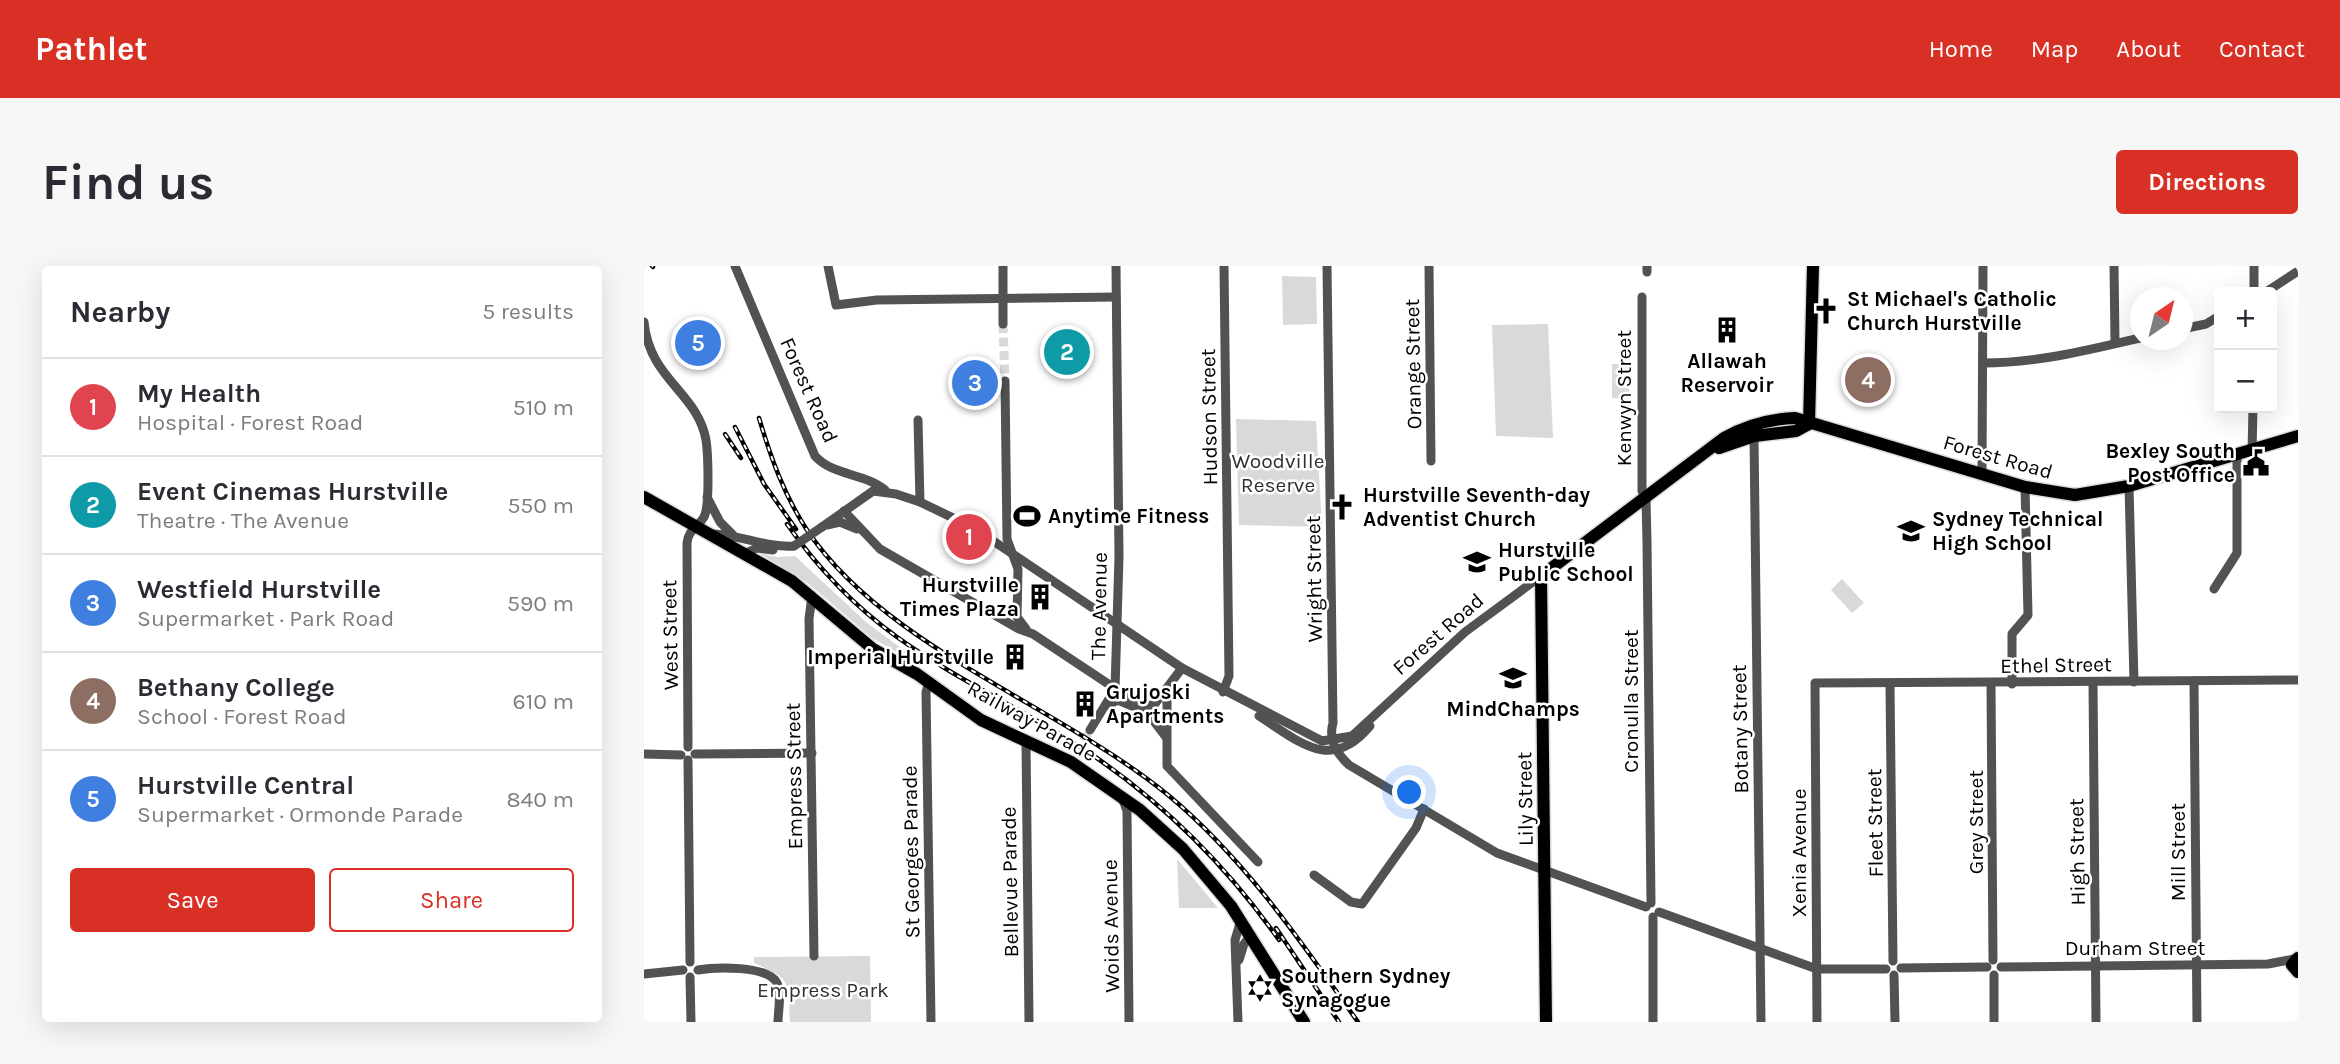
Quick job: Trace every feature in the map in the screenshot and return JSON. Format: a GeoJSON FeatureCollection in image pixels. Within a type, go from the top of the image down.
{"type":"FeatureCollection","features":[{"type":"Feature","properties":{"kind":"main road"},"geometry":{"type":"LineString","coordinates":[[1809,424],[1813,266]]}},
{"type":"Feature","properties":{"kind":"main road","name":"Forest Road"},"geometry":{"type":"LineString","coordinates":[[1541,576],[1724,438],[1753,424],[1796,418],[2025,487],[2075,495],[2129,486],[2252,452],[2298,436]]}},
{"type":"Feature","properties":{"kind":"main road","name":"Forest Road"},"geometry":{"type":"LineString","coordinates":[[1709,451],[1754,436],[1796,430],[1809,424]]}},
{"type":"Feature","properties":{"kind":"main road"},"geometry":{"type":"LineString","coordinates":[[2298,436],[2298,449]]}},
{"type":"Feature","properties":{"kind":"main road","name":"Railway Parade"},"geometry":{"type":"LineString","coordinates":[[644,497],[746,553],[812,596],[873,649],[929,682],[981,720],[1026,741],[1074,757],[1140,810],[1197,864],[1241,920],[1304,1022]]}},
{"type":"Feature","properties":{"kind":"main road","name":"Lily Street"},"geometry":{"type":"LineString","coordinates":[[1541,576],[1546,1022]]}},
{"type":"Feature","properties":{"kind":"street","name":"Forest Road"},"geometry":{"type":"LineString","coordinates":[[735,266],[816,456],[828,466],[871,480],[886,491],[920,502],[974,528],[1182,668],[1301,742],[1326,751],[1341,750],[1362,737],[1395,697]]}},
{"type":"Feature","properties":{"kind":"street"},"geometry":{"type":"LineString","coordinates":[[828,266],[836,305],[877,300],[1116,298]]}},
{"type":"Feature","properties":{"kind":"street"},"geometry":{"type":"LineString","coordinates":[[1003,266],[1003,324]]}},
{"type":"Feature","properties":{"kind":"street","name":"The Avenue"},"geometry":{"type":"LineString","coordinates":[[1090,730],[1115,689],[1116,266]]}},
{"type":"Feature","properties":{"kind":"street","name":"Hudson Street"},"geometry":{"type":"LineString","coordinates":[[1223,692],[1229,676],[1224,266]]}},
{"type":"Feature","properties":{"kind":"street","name":"Wright Street"},"geometry":{"type":"LineString","coordinates":[[1327,266],[1333,723],[1337,740]]}},
{"type":"Feature","properties":{"kind":"street","name":"Orange Street"},"geometry":{"type":"LineString","coordinates":[[1429,266],[1431,461]]}},
{"type":"Feature","properties":{"kind":"street"},"geometry":{"type":"LineString","coordinates":[[1982,474],[1983,266]]}},
{"type":"Feature","properties":{"kind":"street"},"geometry":{"type":"LineString","coordinates":[[2115,266],[2115,341]]}},
{"type":"Feature","properties":{"kind":"street"},"geometry":{"type":"LineString","coordinates":[[2254,266],[2254,287]]}},
{"type":"Feature","properties":{"kind":"street"},"geometry":{"type":"LineString","coordinates":[[2274,287],[2298,271]]}},
{"type":"Feature","properties":{"kind":"street","name":"Kenwyn Street"},"geometry":{"type":"LineString","coordinates":[[1642,297],[1642,491],[1646,499]]}},
{"type":"Feature","properties":{"kind":"street"},"geometry":{"type":"LineString","coordinates":[[2193,327],[2214,319]]}},
{"type":"Feature","properties":{"kind":"street"},"geometry":{"type":"LineString","coordinates":[[644,322],[647,354],[695,412],[703,428],[706,441],[707,497],[720,522],[733,535]]}},
{"type":"Feature","properties":{"kind":"street"},"geometry":{"type":"LineString","coordinates":[[1983,363],[2048,359],[2130,339]]}},
{"type":"Feature","properties":{"kind":"street"},"geometry":{"type":"LineString","coordinates":[[1005,381],[1007,532],[1018,569],[1017,617],[1033,634],[1143,707],[1166,737]]}},
{"type":"Feature","properties":{"kind":"street"},"geometry":{"type":"LineString","coordinates":[[2252,452],[2253,413]]}},
{"type":"Feature","properties":{"kind":"street"},"geometry":{"type":"LineString","coordinates":[[918,420],[920,502]]}},
{"type":"Feature","properties":{"kind":"street","name":"Botany Street"},"geometry":{"type":"LineString","coordinates":[[1754,436],[1761,1022]]}},
{"type":"Feature","properties":{"kind":"street"},"geometry":{"type":"LineString","coordinates":[[2214,589],[2237,553],[2237,456]]}},
{"type":"Feature","properties":{"kind":"street"},"geometry":{"type":"LineString","coordinates":[[2129,486],[2134,682]]}},
{"type":"Feature","properties":{"kind":"street"},"geometry":{"type":"LineString","coordinates":[[2012,684],[2012,634],[2028,615],[2025,487]]}},
{"type":"Feature","properties":{"kind":"street"},"geometry":{"type":"LineString","coordinates":[[746,553],[757,548],[783,551],[873,491],[886,491]]}},
{"type":"Feature","properties":{"kind":"street","name":"West Street"},"geometry":{"type":"LineString","coordinates":[[690,972],[696,965],[690,962],[686,549],[687,538],[704,517],[707,497]]}},
{"type":"Feature","properties":{"kind":"street","name":"Cronulla Street"},"geometry":{"type":"LineString","coordinates":[[1646,499],[1648,905]]}},
{"type":"Feature","properties":{"kind":"street"},"geometry":{"type":"LineString","coordinates":[[844,511],[860,530],[886,553],[1019,629],[1033,634]]}},
{"type":"Feature","properties":{"kind":"street"},"geometry":{"type":"LineString","coordinates":[[822,527],[840,522],[860,530]]}},
{"type":"Feature","properties":{"kind":"street"},"geometry":{"type":"LineString","coordinates":[[711,534],[733,535],[779,546],[794,546]]}},
{"type":"Feature","properties":{"kind":"street","name":"Forest Road"},"geometry":{"type":"LineString","coordinates":[[1223,692],[1313,738],[1337,740],[1359,730],[1465,632],[1541,576]]}},
{"type":"Feature","properties":{"kind":"street","name":"Empress Street"},"geometry":{"type":"LineString","coordinates":[[812,596],[809,611],[814,956]]}},
{"type":"Feature","properties":{"kind":"street"},"geometry":{"type":"LineString","coordinates":[[1091,673],[1103,676],[1115,667]]}},
{"type":"Feature","properties":{"kind":"street"},"geometry":{"type":"LineString","coordinates":[[1104,708],[1118,700],[1143,707],[1154,705],[1182,668]]}},
{"type":"Feature","properties":{"kind":"street"},"geometry":{"type":"LineString","coordinates":[[1091,673],[1106,690],[1104,708]]}},
{"type":"Feature","properties":{"kind":"street"},"geometry":{"type":"LineString","coordinates":[[1169,686],[1183,677],[1196,676]]}},
{"type":"Feature","properties":{"kind":"street","name":"Ethel Street"},"geometry":{"type":"LineString","coordinates":[[1815,683],[1890,685],[2298,680]]}},
{"type":"Feature","properties":{"kind":"street","name":"Mill Street"},"geometry":{"type":"LineString","coordinates":[[2194,681],[2197,1022]]}},
{"type":"Feature","properties":{"kind":"street","name":"St Georges Parade"},"geometry":{"type":"LineString","coordinates":[[929,682],[926,692],[931,1022]]}},
{"type":"Feature","properties":{"kind":"street","name":"High Street"},"geometry":{"type":"LineString","coordinates":[[2093,682],[2096,1022]]}},
{"type":"Feature","properties":{"kind":"street","name":"Xenia Avenue"},"geometry":{"type":"LineString","coordinates":[[1815,683],[1818,1022]]}},
{"type":"Feature","properties":{"kind":"street","name":"Grey Street"},"geometry":{"type":"LineString","coordinates":[[1990,964],[1991,684]]}},
{"type":"Feature","properties":{"kind":"street","name":"Fleet Street"},"geometry":{"type":"LineString","coordinates":[[1890,685],[1893,961]]}},
{"type":"Feature","properties":{"kind":"street"},"geometry":{"type":"LineString","coordinates":[[1169,686],[1166,761],[1172,773],[1258,862]]}},
{"type":"Feature","properties":{"kind":"street"},"geometry":{"type":"LineString","coordinates":[[1153,719],[1168,714]]}},
{"type":"Feature","properties":{"kind":"street"},"geometry":{"type":"LineString","coordinates":[[1337,740],[1341,750],[1358,770],[1491,849],[1544,870],[1648,905],[1657,905],[1653,1022]]}},
{"type":"Feature","properties":{"kind":"street","name":"Bellevue Parade"},"geometry":{"type":"LineString","coordinates":[[1026,741],[1030,1022]]}},
{"type":"Feature","properties":{"kind":"street"},"geometry":{"type":"LineString","coordinates":[[644,754],[811,753]]}},
{"type":"Feature","properties":{"kind":"street","name":"Woids Avenue"},"geometry":{"type":"LineString","coordinates":[[1122,796],[1127,811],[1129,1022]]}},
{"type":"Feature","properties":{"kind":"street"},"geometry":{"type":"LineString","coordinates":[[1314,875],[1351,902],[1362,904],[1410,837],[1424,809]]}},
{"type":"Feature","properties":{"kind":"street","name":"Woids Avenue"},"geometry":{"type":"LineString","coordinates":[[1127,830],[1140,810]]}},
{"type":"Feature","properties":{"kind":"street"},"geometry":{"type":"LineString","coordinates":[[1656,914],[1817,969],[1890,972],[1901,968],[1990,964],[2001,967],[1994,975]]}},
{"type":"Feature","properties":{"kind":"street"},"geometry":{"type":"LineString","coordinates":[[1238,1022],[1235,940],[1241,920]]}},
{"type":"Feature","properties":{"kind":"street"},"geometry":{"type":"LineString","coordinates":[[1238,965],[1244,944],[1251,935]]}},
{"type":"Feature","properties":{"kind":"street"},"geometry":{"type":"LineString","coordinates":[[1895,1022],[1890,972],[1893,961],[1901,968]]}},
{"type":"Feature","properties":{"kind":"street"},"geometry":{"type":"LineString","coordinates":[[1990,964],[1994,975],[1994,1022]]}},
{"type":"Feature","properties":{"kind":"street","name":"Durham Street"},"geometry":{"type":"LineString","coordinates":[[2001,967],[2296,965]]}},
{"type":"Feature","properties":{"kind":"street"},"geometry":{"type":"LineString","coordinates":[[644,974],[738,968],[771,978],[778,984],[778,1022]]}},
{"type":"Feature","properties":{"kind":"street"},"geometry":{"type":"LineString","coordinates":[[690,972],[691,1022]]}},
{"type":"Feature","properties":{"kind":"green space"},"geometry":{"type":"Polygon","coordinates":[[[1282,276],[1316,277],[1317,324],[1283,325],[1282,276]]]}},
{"type":"Feature","properties":{"kind":"green space"},"geometry":{"type":"Polygon","coordinates":[[[1548,324],[1553,438],[1496,436],[1492,325],[1548,324]]]}},
{"type":"Feature","properties":{"kind":"green space"},"geometry":{"type":"Polygon","coordinates":[[[1612,364],[1629,364],[1629,399],[1612,398],[1612,364]]]}},
{"type":"Feature","properties":{"kind":"green space","name":"Woodville Reserve"},"geometry":{"type":"Polygon","coordinates":[[[1236,419],[1316,421],[1322,527],[1239,525],[1236,419]]]}},
{"type":"Feature","properties":{"kind":"green space"},"geometry":{"type":"Polygon","coordinates":[[[759,553],[777,557],[795,556],[867,623],[923,664],[921,666],[872,638],[809,584],[759,553]]]}},
{"type":"Feature","properties":{"kind":"green space"},"geometry":{"type":"Polygon","coordinates":[[[1842,579],[1864,603],[1852,613],[1831,590],[1842,579]]]}},
{"type":"Feature","properties":{"kind":"green space"},"geometry":{"type":"Polygon","coordinates":[[[1178,860],[1218,908],[1179,908],[1178,860]]]}},
{"type":"Feature","properties":{"kind":"green space","name":"Empress Park"},"geometry":{"type":"Polygon","coordinates":[[[870,956],[871,1022],[790,1022],[786,984],[776,974],[754,963],[754,957],[870,956]]]}},
{"type":"Feature","properties":{"kind":"tunnel"},"geometry":{"type":"LineString","coordinates":[[1003,324],[1005,381]]}},
{"type":"Feature","properties":{"kind":"tunnel"},"geometry":{"type":"LineString","coordinates":[[1077,753],[1090,730]]}},
{"type":"Feature","properties":{"kind":"railway"},"geometry":{"type":"LineString","coordinates":[[759,418],[773,462],[791,503],[807,530],[840,571],[881,608],[926,642],[1076,732],[1168,795],[1196,820],[1247,874],[1358,1022]]}},
{"type":"Feature","properties":{"kind":"railway"},"geometry":{"type":"LineString","coordinates":[[735,427],[764,484],[796,529]]}},
{"type":"Feature","properties":{"kind":"railway"},"geometry":{"type":"LineString","coordinates":[[725,434],[741,458]]}},
{"type":"Feature","properties":{"kind":"railway"},"geometry":{"type":"LineString","coordinates":[[787,524],[837,585],[897,637],[1088,752],[1142,792],[1215,861],[1279,940]]}},
{"type":"Feature","properties":{"kind":"railway"},"geometry":{"type":"LineString","coordinates":[[1276,928],[1339,1022]]}},
{"type":"Feature","properties":{"kind":"place","name":"St Michael's Catholic Church Hurstville"},"geometry":{"type":"Point","coordinates":[1826,311]}},
{"type":"Feature","properties":{"kind":"place","name":"Allawah Reservoir"},"geometry":{"type":"Point","coordinates":[1727,330]}},
{"type":"Feature","properties":{"kind":"place","name":"Hurstville Central"},"geometry":{"type":"Point","coordinates":[698,343]}},
{"type":"Feature","properties":{"kind":"place","name":"Event Cinemas Hurstville"},"geometry":{"type":"Point","coordinates":[1067,352]}},
{"type":"Feature","properties":{"kind":"place","name":"Bethany College"},"geometry":{"type":"Point","coordinates":[1868,380]}},
{"type":"Feature","properties":{"kind":"place","name":"Westfield Hurstville"},"geometry":{"type":"Point","coordinates":[975,383]}},
{"type":"Feature","properties":{"kind":"place","name":"Bexley South Post Office"},"geometry":{"type":"Point","coordinates":[2256,463]}},
{"type":"Feature","properties":{"kind":"place","name":"Hurstville Seventh-day Adventist Church"},"geometry":{"type":"Point","coordinates":[1342,507]}},
{"type":"Feature","properties":{"kind":"place","name":"Anytime Fitness"},"geometry":{"type":"Point","coordinates":[1027,516]}},
{"type":"Feature","properties":{"kind":"place","name":"Sydney Technical High School"},"geometry":{"type":"Point","coordinates":[1911,531]}},
{"type":"Feature","properties":{"kind":"place","name":"My Health"},"geometry":{"type":"Point","coordinates":[969,537]}},
{"type":"Feature","properties":{"kind":"place","name":"Hurstville Public School"},"geometry":{"type":"Point","coordinates":[1477,562]}},
{"type":"Feature","properties":{"kind":"place","name":"Hurstville Times Plaza"},"geometry":{"type":"Point","coordinates":[1040,597]}},
{"type":"Feature","properties":{"kind":"place","name":"Imperial Hurstville"},"geometry":{"type":"Point","coordinates":[1015,657]}},
{"type":"Feature","properties":{"kind":"place","name":"MindChamps"},"geometry":{"type":"Point","coordinates":[1513,678]}},
{"type":"Feature","properties":{"kind":"place","name":"Grujoski Apartments"},"geometry":{"type":"Point","coordinates":[1085,704]}},
{"type":"Feature","properties":{"kind":"place","name":"Southern Sydney Synagogue"},"geometry":{"type":"Point","coordinates":[1260,988]}}]}
